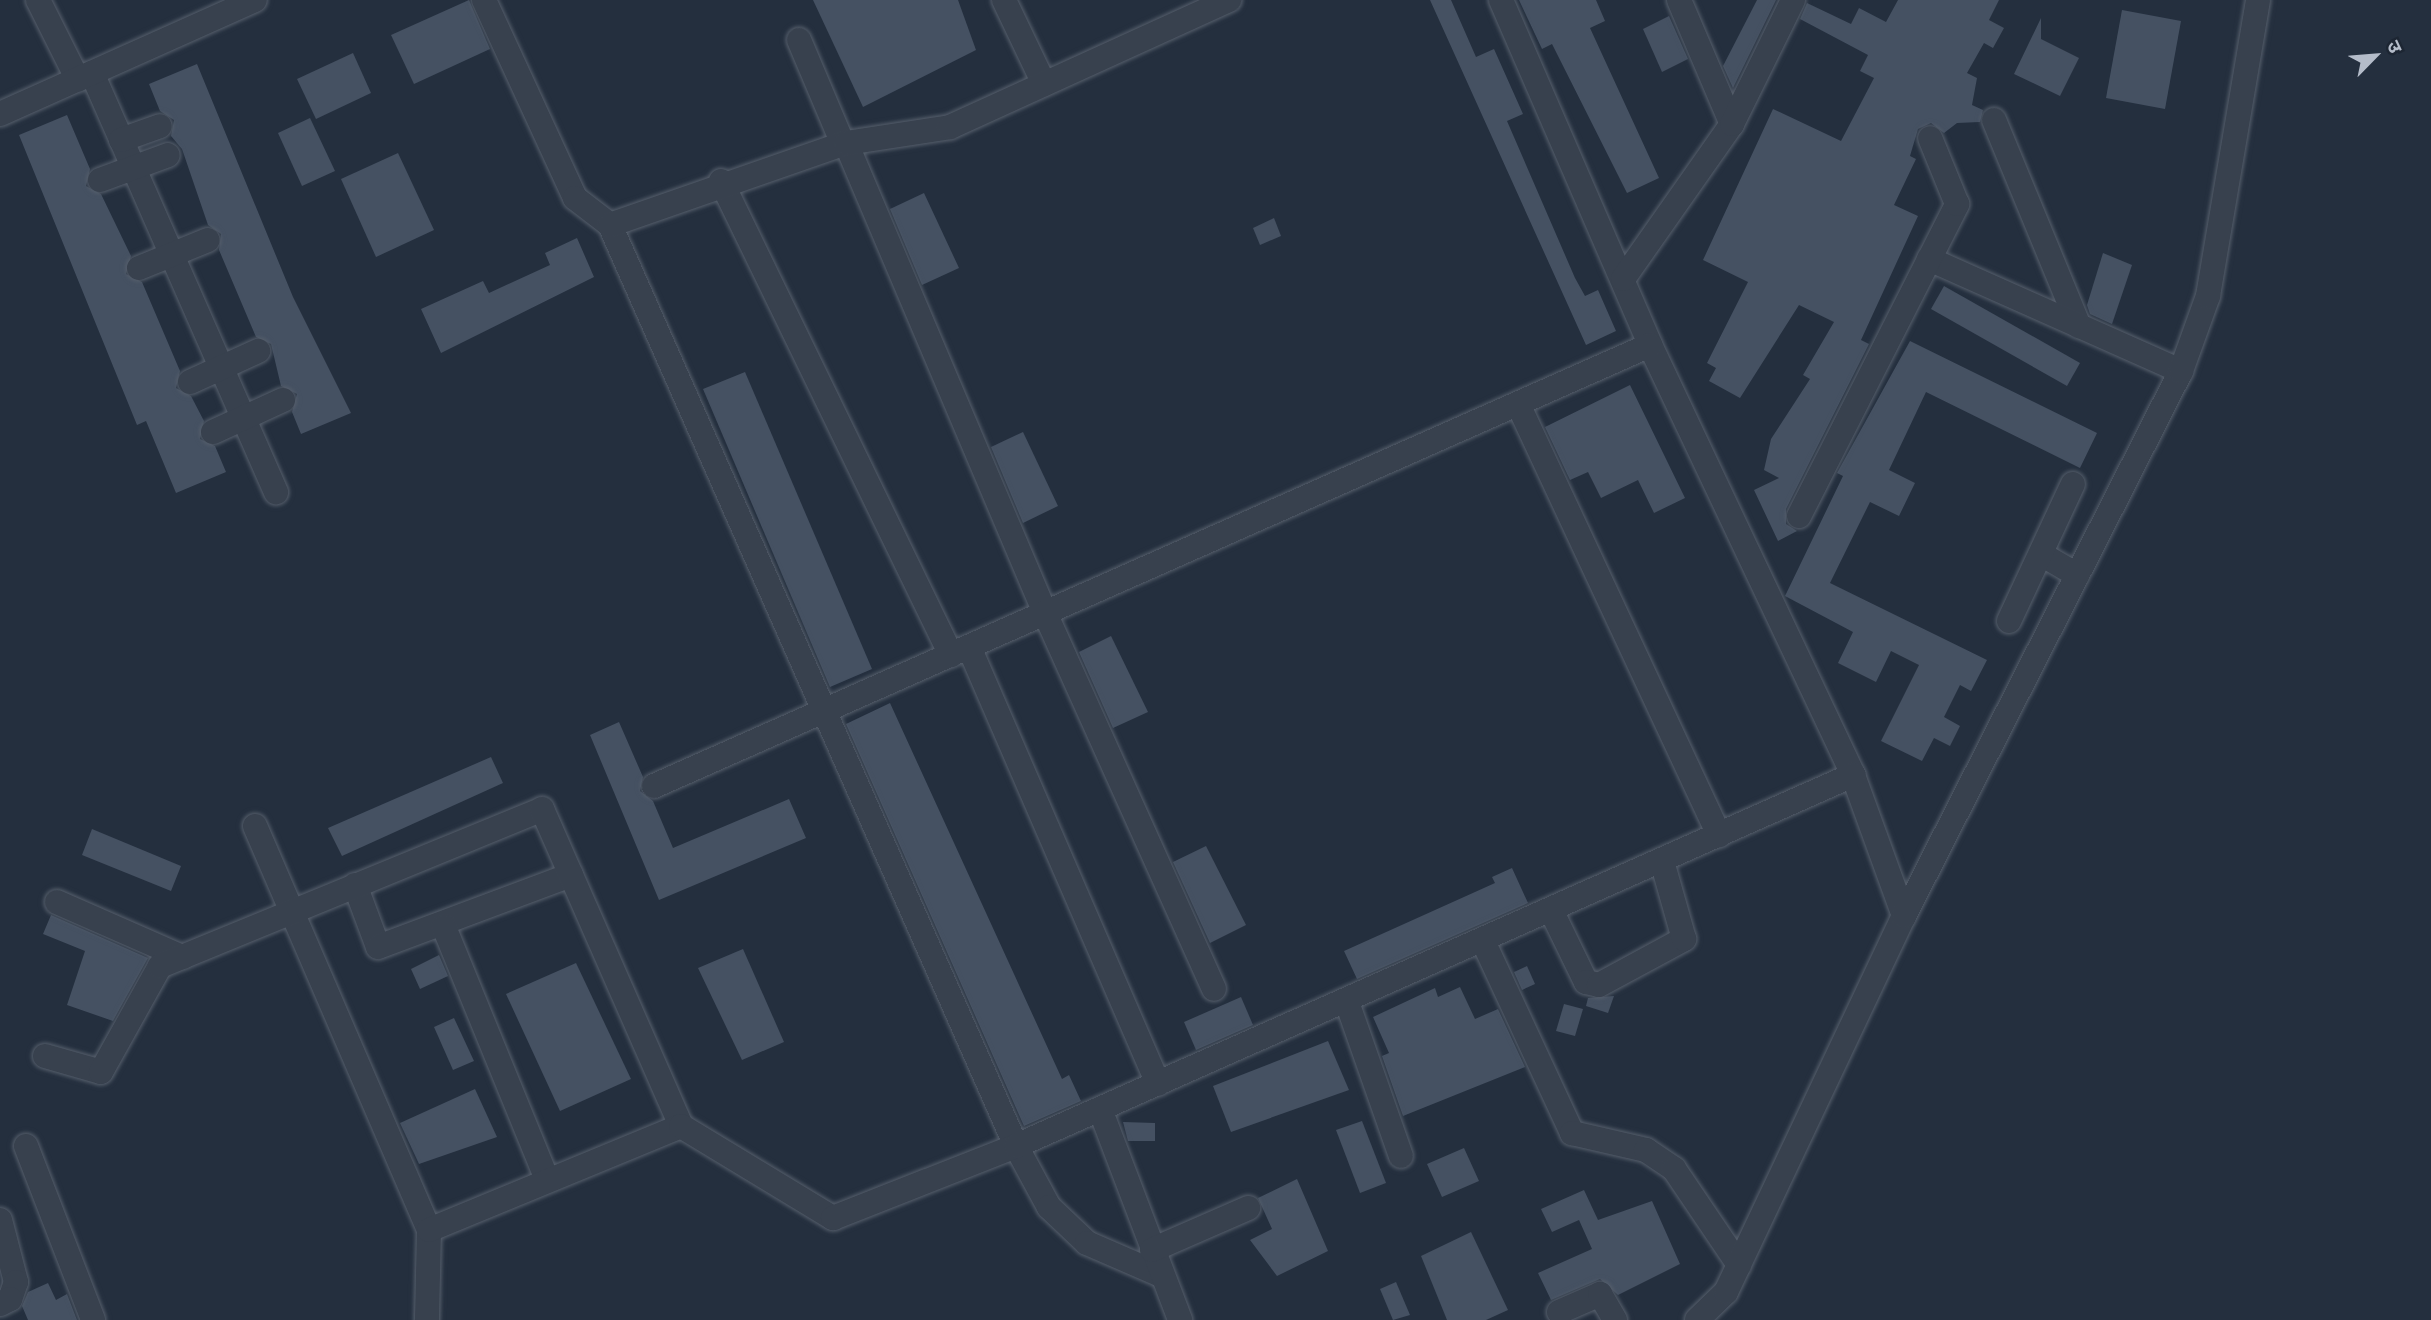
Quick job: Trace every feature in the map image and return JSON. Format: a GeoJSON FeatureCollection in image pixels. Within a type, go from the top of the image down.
{"type":"FeatureCollection","features":[{"type":"Feature","properties":{"kind":"street"},"geometry":{"type":"LineString","coordinates":[[38,0],[121,140],[275,492]]}},
{"type":"Feature","properties":{"kind":"street"},"geometry":{"type":"LineString","coordinates":[[0,114],[255,0]]}},
{"type":"Feature","properties":{"kind":"street"},"geometry":{"type":"LineString","coordinates":[[484,0],[575,198],[610,225],[1016,1146],[1049,1207],[1087,1243],[1161,1275]]}},
{"type":"Feature","properties":{"kind":"street"},"geometry":{"type":"LineString","coordinates":[[1004,0],[1044,84]]}},
{"type":"Feature","properties":{"kind":"street"},"geometry":{"type":"LineString","coordinates":[[610,225],[721,181],[844,143],[950,127],[1229,0]]}},
{"type":"Feature","properties":{"kind":"street"},"geometry":{"type":"LineString","coordinates":[[1501,0],[1650,345],[1853,775],[1904,916]]}},
{"type":"Feature","properties":{"kind":"street"},"geometry":{"type":"LineString","coordinates":[[1679,0],[1732,124]]}},
{"type":"Feature","properties":{"kind":"street"},"geometry":{"type":"LineString","coordinates":[[1623,279],[1732,124],[1793,0]]}},
{"type":"Feature","properties":{"kind":"street"},"geometry":{"type":"LineString","coordinates":[[1697,1320],[1726,1292],[1740,1265],[1904,916],[2181,371],[2208,296],[2258,0]]}},
{"type":"Feature","properties":{"kind":"street"},"geometry":{"type":"LineString","coordinates":[[799,40],[1045,614],[1214,989]]}},
{"type":"Feature","properties":{"kind":"street"},"geometry":{"type":"LineString","coordinates":[[1994,120],[2079,326]]}},
{"type":"Feature","properties":{"kind":"street"},"geometry":{"type":"LineString","coordinates":[[121,140],[160,126]]}},
{"type":"Feature","properties":{"kind":"street"},"geometry":{"type":"LineString","coordinates":[[1799,516],[1957,204],[1930,138]]}},
{"type":"Feature","properties":{"kind":"street"},"geometry":{"type":"LineString","coordinates":[[100,180],[168,155]]}},
{"type":"Feature","properties":{"kind":"street"},"geometry":{"type":"LineString","coordinates":[[721,181],[960,651],[1158,1084]]}},
{"type":"Feature","properties":{"kind":"street"},"geometry":{"type":"LineString","coordinates":[[139,268],[208,240]]}},
{"type":"Feature","properties":{"kind":"street"},"geometry":{"type":"LineString","coordinates":[[1929,259],[2181,371]]}},
{"type":"Feature","properties":{"kind":"street"},"geometry":{"type":"LineString","coordinates":[[654,786],[1650,345]]}},
{"type":"Feature","properties":{"kind":"street"},"geometry":{"type":"LineString","coordinates":[[190,382],[258,351]]}},
{"type":"Feature","properties":{"kind":"street"},"geometry":{"type":"LineString","coordinates":[[213,432],[282,400]]}},
{"type":"Feature","properties":{"kind":"street"},"geometry":{"type":"LineString","coordinates":[[1518,404],[1719,836]]}},
{"type":"Feature","properties":{"kind":"street"},"geometry":{"type":"LineString","coordinates":[[2010,621],[2074,484]]}},
{"type":"Feature","properties":{"kind":"street"},"geometry":{"type":"LineString","coordinates":[[2041,554],[2077,575]]}},
{"type":"Feature","properties":{"kind":"street"},"geometry":{"type":"LineString","coordinates":[[45,1056],[101,1072],[160,966],[292,909],[542,809],[681,1126],[834,1218],[1016,1146],[1347,1002],[1853,775]]}},
{"type":"Feature","properties":{"kind":"street"},"geometry":{"type":"LineString","coordinates":[[255,826],[429,1230],[427,1320]]}},
{"type":"Feature","properties":{"kind":"street"},"geometry":{"type":"LineString","coordinates":[[1551,910],[1586,982],[1599,985],[1684,939],[1662,861]]}},
{"type":"Feature","properties":{"kind":"street"},"geometry":{"type":"LineString","coordinates":[[355,885],[379,947],[444,927],[571,875]]}},
{"type":"Feature","properties":{"kind":"street"},"geometry":{"type":"LineString","coordinates":[[57,902],[182,957]]}},
{"type":"Feature","properties":{"kind":"street"},"geometry":{"type":"LineString","coordinates":[[444,927],[547,1180]]}},
{"type":"Feature","properties":{"kind":"street"},"geometry":{"type":"LineString","coordinates":[[1483,941],[1572,1133],[1646,1150],[1674,1169],[1740,1265]]}},
{"type":"Feature","properties":{"kind":"street"},"geometry":{"type":"LineString","coordinates":[[1347,1002],[1401,1156]]}},
{"type":"Feature","properties":{"kind":"street"},"geometry":{"type":"LineString","coordinates":[[1100,1109],[1180,1320]]}},
{"type":"Feature","properties":{"kind":"street"},"geometry":{"type":"LineString","coordinates":[[429,1230],[681,1126]]}},
{"type":"Feature","properties":{"kind":"street"},"geometry":{"type":"LineString","coordinates":[[26,1146],[93,1320]]}},
{"type":"Feature","properties":{"kind":"street"},"geometry":{"type":"LineString","coordinates":[[1152,1250],[1248,1208]]}},
{"type":"Feature","properties":{"kind":"street"},"geometry":{"type":"LineString","coordinates":[[0,1220],[16,1282],[10,1299],[0,1304]]}},
{"type":"Feature","properties":{"kind":"street"},"geometry":{"type":"LineString","coordinates":[[1559,1312],[1600,1294],[1615,1320]]}},
{"type":"Feature","properties":{"kind":"building"},"geometry":{"type":"Polygon","coordinates":[[[469,0],[490,49],[414,84],[391,35],[469,0]]]}},
{"type":"Feature","properties":{"kind":"building"},"geometry":{"type":"Polygon","coordinates":[[[813,0],[958,0],[976,50],[863,107],[813,0]]]}},
{"type":"Feature","properties":{"kind":"building"},"geometry":{"type":"Polygon","coordinates":[[[1430,0],[1451,0],[1476,57],[1494,49],[1523,114],[1507,121],[1575,278],[1585,296],[1598,290],[1616,331],[1586,345],[1430,0]]]}},
{"type":"Feature","properties":{"kind":"building"},"geometry":{"type":"Polygon","coordinates":[[[1519,0],[1596,0],[1605,21],[1590,28],[1659,178],[1627,193],[1552,44],[1542,49],[1519,0]]]}},
{"type":"Feature","properties":{"kind":"building"},"geometry":{"type":"Polygon","coordinates":[[[1757,0],[1776,0],[1733,88],[1723,66],[1757,0]]]}},
{"type":"Feature","properties":{"kind":"building"},"geometry":{"type":"Polygon","coordinates":[[[1898,0],[1999,0],[1989,20],[2004,28],[1993,48],[1984,43],[1967,73],[1977,78],[1972,105],[1983,110],[1980,122],[1957,123],[1944,133],[1931,123],[1918,129],[1910,156],[1916,159],[1894,205],[1918,216],[1861,340],[1869,344],[1786,509],[1786,524],[1797,531],[1778,541],[1754,490],[1779,478],[1764,470],[1771,439],[1810,379],[1803,375],[1834,322],[1799,305],[1740,398],[1709,381],[1716,368],[1707,363],[1748,282],[1703,260],[1773,109],[1841,141],[1874,78],[1860,71],[1868,55],[1800,19],[1807,3],[1851,24],[1859,8],[1886,22],[1898,0]]]}},
{"type":"Feature","properties":{"kind":"building"},"geometry":{"type":"Polygon","coordinates":[[[2122,10],[2181,21],[2165,109],[2106,98],[2122,10]]]}},
{"type":"Feature","properties":{"kind":"building"},"geometry":{"type":"Polygon","coordinates":[[[1669,16],[1688,59],[1662,72],[1643,29],[1669,16]]]}},
{"type":"Feature","properties":{"kind":"building"},"geometry":{"type":"Polygon","coordinates":[[[2041,18],[2041,39],[2079,58],[2060,96],[2014,74],[2041,18]]]}},
{"type":"Feature","properties":{"kind":"building"},"geometry":{"type":"Polygon","coordinates":[[[353,53],[371,93],[316,119],[297,79],[353,53]]]}},
{"type":"Feature","properties":{"kind":"building"},"geometry":{"type":"Polygon","coordinates":[[[197,64],[293,297],[351,413],[301,434],[292,412],[297,394],[281,386],[271,344],[256,337],[219,250],[221,234],[208,225],[182,149],[171,136],[174,120],[160,111],[149,84],[197,64]]]}},
{"type":"Feature","properties":{"kind":"building"},"geometry":{"type":"Polygon","coordinates":[[[67,115],[90,169],[86,186],[101,194],[131,256],[126,274],[142,282],[180,371],[176,388],[191,396],[204,421],[200,439],[215,446],[226,472],[176,493],[146,421],[137,425],[19,135],[67,115]]]}},
{"type":"Feature","properties":{"kind":"building"},"geometry":{"type":"Polygon","coordinates":[[[310,118],[335,171],[302,186],[278,133],[310,118]]]}},
{"type":"Feature","properties":{"kind":"building"},"geometry":{"type":"Polygon","coordinates":[[[398,153],[434,230],[376,257],[341,179],[398,153]]]}},
{"type":"Feature","properties":{"kind":"building"},"geometry":{"type":"Polygon","coordinates":[[[924,193],[959,268],[922,285],[890,209],[924,193]]]}},
{"type":"Feature","properties":{"kind":"building"},"geometry":{"type":"Polygon","coordinates":[[[1274,218],[1281,236],[1260,245],[1253,228],[1274,218]]]}},
{"type":"Feature","properties":{"kind":"building"},"geometry":{"type":"Polygon","coordinates":[[[577,238],[594,277],[441,353],[421,309],[483,281],[489,293],[550,265],[545,253],[577,238]]]}},
{"type":"Feature","properties":{"kind":"building"},"geometry":{"type":"Polygon","coordinates":[[[2103,253],[2132,265],[2112,324],[2090,314],[2087,305],[2103,253]]]}},
{"type":"Feature","properties":{"kind":"building"},"geometry":{"type":"Polygon","coordinates":[[[1944,286],[2080,363],[2067,386],[1931,309],[1944,286]]]}},
{"type":"Feature","properties":{"kind":"building"},"geometry":{"type":"Polygon","coordinates":[[[1910,341],[2097,433],[2080,468],[1926,392],[1889,470],[1915,483],[1899,516],[1870,502],[1830,583],[1987,660],[1971,691],[1960,685],[1944,717],[1960,726],[1950,746],[1934,738],[1922,761],[1881,741],[1919,665],[1891,651],[1876,682],[1838,663],[1853,632],[1785,596],[1843,476],[1837,473],[1910,341]]]}},
{"type":"Feature","properties":{"kind":"building"},"geometry":{"type":"Polygon","coordinates":[[[745,372],[872,669],[830,687],[703,389],[745,372]]]}},
{"type":"Feature","properties":{"kind":"building"},"geometry":{"type":"Polygon","coordinates":[[[1630,385],[1685,498],[1654,513],[1638,480],[1601,498],[1588,472],[1570,480],[1545,427],[1630,385]]]}},
{"type":"Feature","properties":{"kind":"building"},"geometry":{"type":"Polygon","coordinates":[[[1023,432],[1058,506],[1023,523],[991,447],[1023,432]]]}},
{"type":"Feature","properties":{"kind":"building"},"geometry":{"type":"Polygon","coordinates":[[[1111,636],[1148,712],[1113,728],[1079,652],[1111,636]]]}},
{"type":"Feature","properties":{"kind":"building"},"geometry":{"type":"Polygon","coordinates":[[[890,703],[1062,1079],[1069,1075],[1081,1101],[1024,1126],[846,724],[890,703]]]}},
{"type":"Feature","properties":{"kind":"building"},"geometry":{"type":"Polygon","coordinates":[[[619,722],[643,777],[640,791],[653,801],[673,848],[789,799],[806,838],[659,900],[590,735],[619,722]]]}},
{"type":"Feature","properties":{"kind":"building"},"geometry":{"type":"Polygon","coordinates":[[[491,757],[503,783],[342,856],[328,828],[491,757]]]}},
{"type":"Feature","properties":{"kind":"building"},"geometry":{"type":"Polygon","coordinates":[[[92,829],[181,866],[171,891],[82,855],[92,829]]]}},
{"type":"Feature","properties":{"kind":"building"},"geometry":{"type":"Polygon","coordinates":[[[1206,846],[1246,925],[1210,943],[1173,862],[1206,846]]]}},
{"type":"Feature","properties":{"kind":"building"},"geometry":{"type":"Polygon","coordinates":[[[1512,868],[1528,903],[1357,979],[1344,951],[1495,883],[1492,877],[1512,868]]]}},
{"type":"Feature","properties":{"kind":"building"},"geometry":{"type":"Polygon","coordinates":[[[51,915],[148,958],[113,1021],[67,1005],[85,951],[43,934],[51,915]]]}},
{"type":"Feature","properties":{"kind":"building"},"geometry":{"type":"Polygon","coordinates":[[[743,949],[784,1042],[742,1060],[698,968],[743,949]]]}},
{"type":"Feature","properties":{"kind":"building"},"geometry":{"type":"Polygon","coordinates":[[[439,955],[448,976],[420,989],[411,969],[439,955]]]}},
{"type":"Feature","properties":{"kind":"building"},"geometry":{"type":"Polygon","coordinates":[[[576,963],[631,1079],[560,1111],[506,994],[576,963]]]}},
{"type":"Feature","properties":{"kind":"building"},"geometry":{"type":"Polygon","coordinates":[[[1527,966],[1535,984],[1522,990],[1514,972],[1527,966]]]}},
{"type":"Feature","properties":{"kind":"building"},"geometry":{"type":"Polygon","coordinates":[[[1460,987],[1475,1019],[1498,1009],[1525,1067],[1403,1116],[1382,1056],[1389,1053],[1373,1017],[1435,988],[1438,997],[1460,987]]]}},
{"type":"Feature","properties":{"kind":"building"},"geometry":{"type":"Polygon","coordinates":[[[1614,996],[1608,1013],[1586,1006],[1588,998],[1614,996]]]}},
{"type":"Feature","properties":{"kind":"building"},"geometry":{"type":"Polygon","coordinates":[[[1241,997],[1253,1025],[1196,1050],[1184,1022],[1241,997]]]}},
{"type":"Feature","properties":{"kind":"building"},"geometry":{"type":"Polygon","coordinates":[[[1564,1004],[1583,1009],[1575,1036],[1556,1031],[1564,1004]]]}},
{"type":"Feature","properties":{"kind":"building"},"geometry":{"type":"Polygon","coordinates":[[[454,1018],[474,1061],[453,1070],[434,1027],[454,1018]]]}},
{"type":"Feature","properties":{"kind":"building"},"geometry":{"type":"Polygon","coordinates":[[[1328,1041],[1349,1090],[1231,1132],[1213,1086],[1328,1041]]]}},
{"type":"Feature","properties":{"kind":"building"},"geometry":{"type":"Polygon","coordinates":[[[475,1089],[497,1137],[419,1164],[400,1123],[475,1089]]]}},
{"type":"Feature","properties":{"kind":"building"},"geometry":{"type":"Polygon","coordinates":[[[1362,1121],[1386,1183],[1360,1193],[1336,1130],[1362,1121]]]}},
{"type":"Feature","properties":{"kind":"building"},"geometry":{"type":"Polygon","coordinates":[[[1123,1122],[1155,1123],[1155,1141],[1128,1141],[1123,1122]]]}},
{"type":"Feature","properties":{"kind":"building"},"geometry":{"type":"Polygon","coordinates":[[[1464,1148],[1479,1181],[1442,1197],[1427,1164],[1464,1148]]]}},
{"type":"Feature","properties":{"kind":"building"},"geometry":{"type":"Polygon","coordinates":[[[1297,1179],[1328,1251],[1277,1276],[1250,1240],[1272,1229],[1258,1198],[1297,1179]]]}},
{"type":"Feature","properties":{"kind":"building"},"geometry":{"type":"Polygon","coordinates":[[[1584,1190],[1598,1220],[1652,1201],[1680,1264],[1618,1295],[1600,1279],[1551,1300],[1538,1273],[1592,1249],[1579,1220],[1552,1232],[1541,1209],[1584,1190]]]}},
{"type":"Feature","properties":{"kind":"building"},"geometry":{"type":"Polygon","coordinates":[[[1471,1232],[1508,1310],[1486,1320],[1447,1320],[1421,1256],[1471,1232]]]}},
{"type":"Feature","properties":{"kind":"building"},"geometry":{"type":"Polygon","coordinates":[[[1396,1282],[1410,1315],[1393,1320],[1380,1289],[1396,1282]]]}},
{"type":"Feature","properties":{"kind":"building"},"geometry":{"type":"Polygon","coordinates":[[[48,1283],[56,1300],[67,1294],[77,1320],[28,1320],[22,1306],[28,1292],[48,1283]]]}}]}
